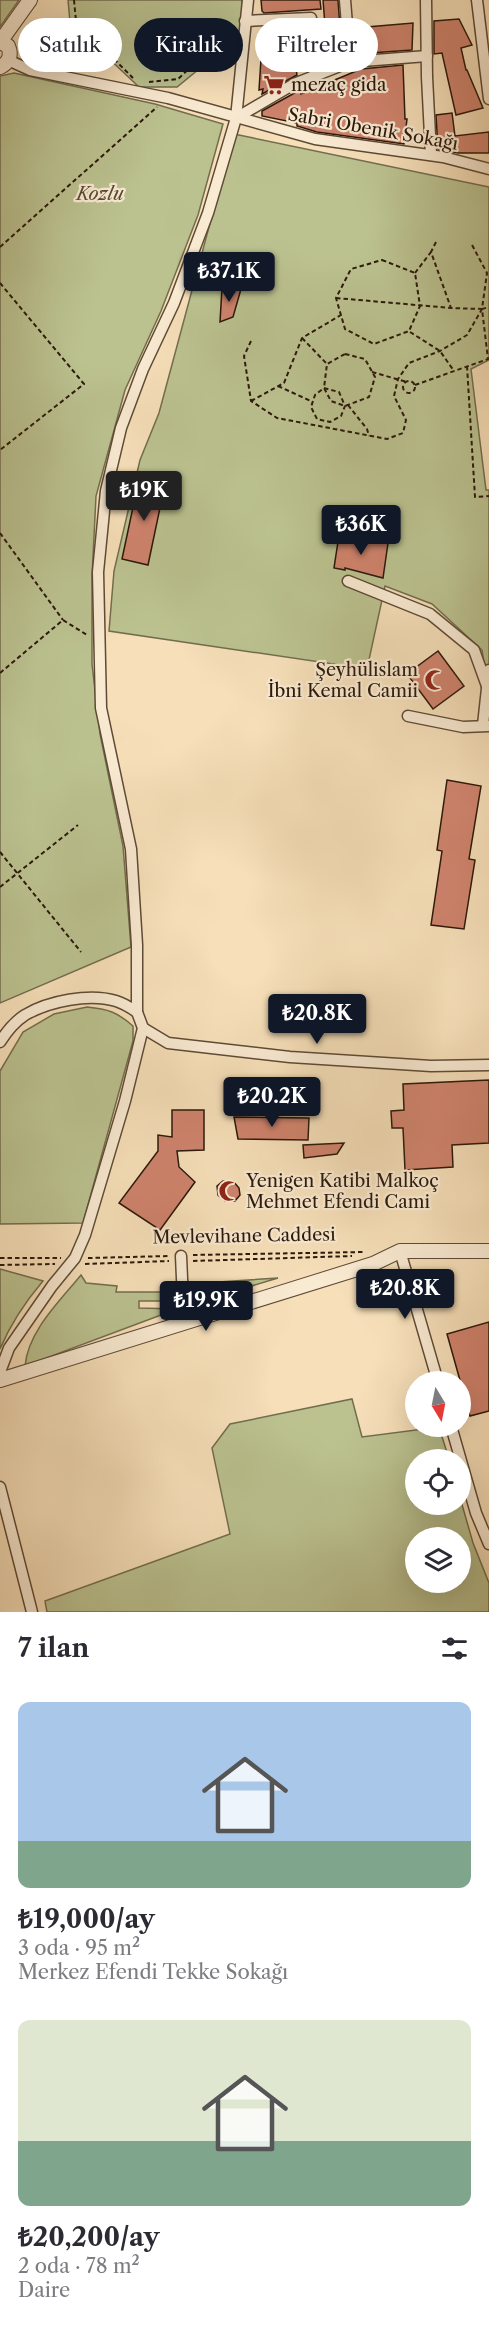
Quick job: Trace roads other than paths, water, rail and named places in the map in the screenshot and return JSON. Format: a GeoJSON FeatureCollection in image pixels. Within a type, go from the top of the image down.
{"type":"FeatureCollection","features":[{"type":"Feature","properties":{"kind":"street"},"geometry":{"type":"LineString","coordinates":[[4,63],[9,51],[4,43],[0,42],[30,0]]}},
{"type":"Feature","properties":{"kind":"street"},"geometry":{"type":"LineString","coordinates":[[242,18],[248,0]]}},
{"type":"Feature","properties":{"kind":"street"},"geometry":{"type":"LineString","coordinates":[[345,0],[346,18]]}},
{"type":"Feature","properties":{"kind":"street"},"geometry":{"type":"LineString","coordinates":[[426,0],[431,155]]}},
{"type":"Feature","properties":{"kind":"street"},"geometry":{"type":"LineString","coordinates":[[477,0],[484,28],[489,99]]}},
{"type":"Feature","properties":{"kind":"street"},"geometry":{"type":"LineString","coordinates":[[243,23],[311,18],[315,77]]}},
{"type":"Feature","properties":{"kind":"street"},"geometry":{"type":"LineString","coordinates":[[378,60],[427,56]]}},
{"type":"Feature","properties":{"kind":"street","name":"Sabri Obenik Sokağı"},"geometry":{"type":"LineString","coordinates":[[4,63],[168,98],[315,139],[431,155],[489,169]]}},
{"type":"Feature","properties":{"kind":"street"},"geometry":{"type":"LineString","coordinates":[[0,1372],[9,1348],[52,1286],[73,1261],[84,1235],[125,1101],[143,1028],[137,1012],[137,945],[131,849],[101,708],[98,572],[103,514],[121,428],[143,369],[174,303],[208,213],[236,118],[238,72]]}},
{"type":"Feature","properties":{"kind":"street"},"geometry":{"type":"LineString","coordinates":[[236,118],[294,84],[327,72]]}},
{"type":"Feature","properties":{"kind":"street"},"geometry":{"type":"LineString","coordinates":[[348,581],[430,614],[474,650],[487,686]]}},
{"type":"Feature","properties":{"kind":"street"},"geometry":{"type":"LineString","coordinates":[[408,716],[463,727],[486,726],[489,670]]}},
{"type":"Feature","properties":{"kind":"street"},"geometry":{"type":"LineString","coordinates":[[0,1042],[8,1029],[26,1015],[46,1006],[63,1002],[95,998],[117,1001],[137,1012]]}},
{"type":"Feature","properties":{"kind":"street"},"geometry":{"type":"LineString","coordinates":[[143,1028],[168,1043],[290,1057],[431,1066],[489,1065]]}},
{"type":"Feature","properties":{"kind":"street"},"geometry":{"type":"LineString","coordinates":[[0,1380],[373,1264],[400,1251],[489,1251]]}},
{"type":"Feature","properties":{"kind":"street"},"geometry":{"type":"LineString","coordinates":[[400,1251],[435,1371]]}},
{"type":"Feature","properties":{"kind":"street"},"geometry":{"type":"LineString","coordinates":[[181,1258],[184,1323]]}},
{"type":"Feature","properties":{"kind":"street"},"geometry":{"type":"LineString","coordinates":[[454,1437],[476,1513],[489,1544]]}},
{"type":"Feature","properties":{"kind":"street"},"geometry":{"type":"LineString","coordinates":[[0,1487],[32,1612]]}},
{"type":"Feature","properties":{"kind":"place","name":"mezaç gida"},"geometry":{"type":"Point","coordinates":[274,85]}},
{"type":"Feature","properties":{"kind":"place","name":"Şeyhülislam İbni Kemal Camii"},"geometry":{"type":"Point","coordinates":[435,680]}},
{"type":"Feature","properties":{"kind":"place","name":"Yenigen Katibi Malkoç Mehmet Efendi Cami"},"geometry":{"type":"Point","coordinates":[229,1191]}},
{"type":"Feature","properties":{"kind":"park label","name":"Kozlu"},"geometry":{"type":"Point","coordinates":[100,194]}}]}
